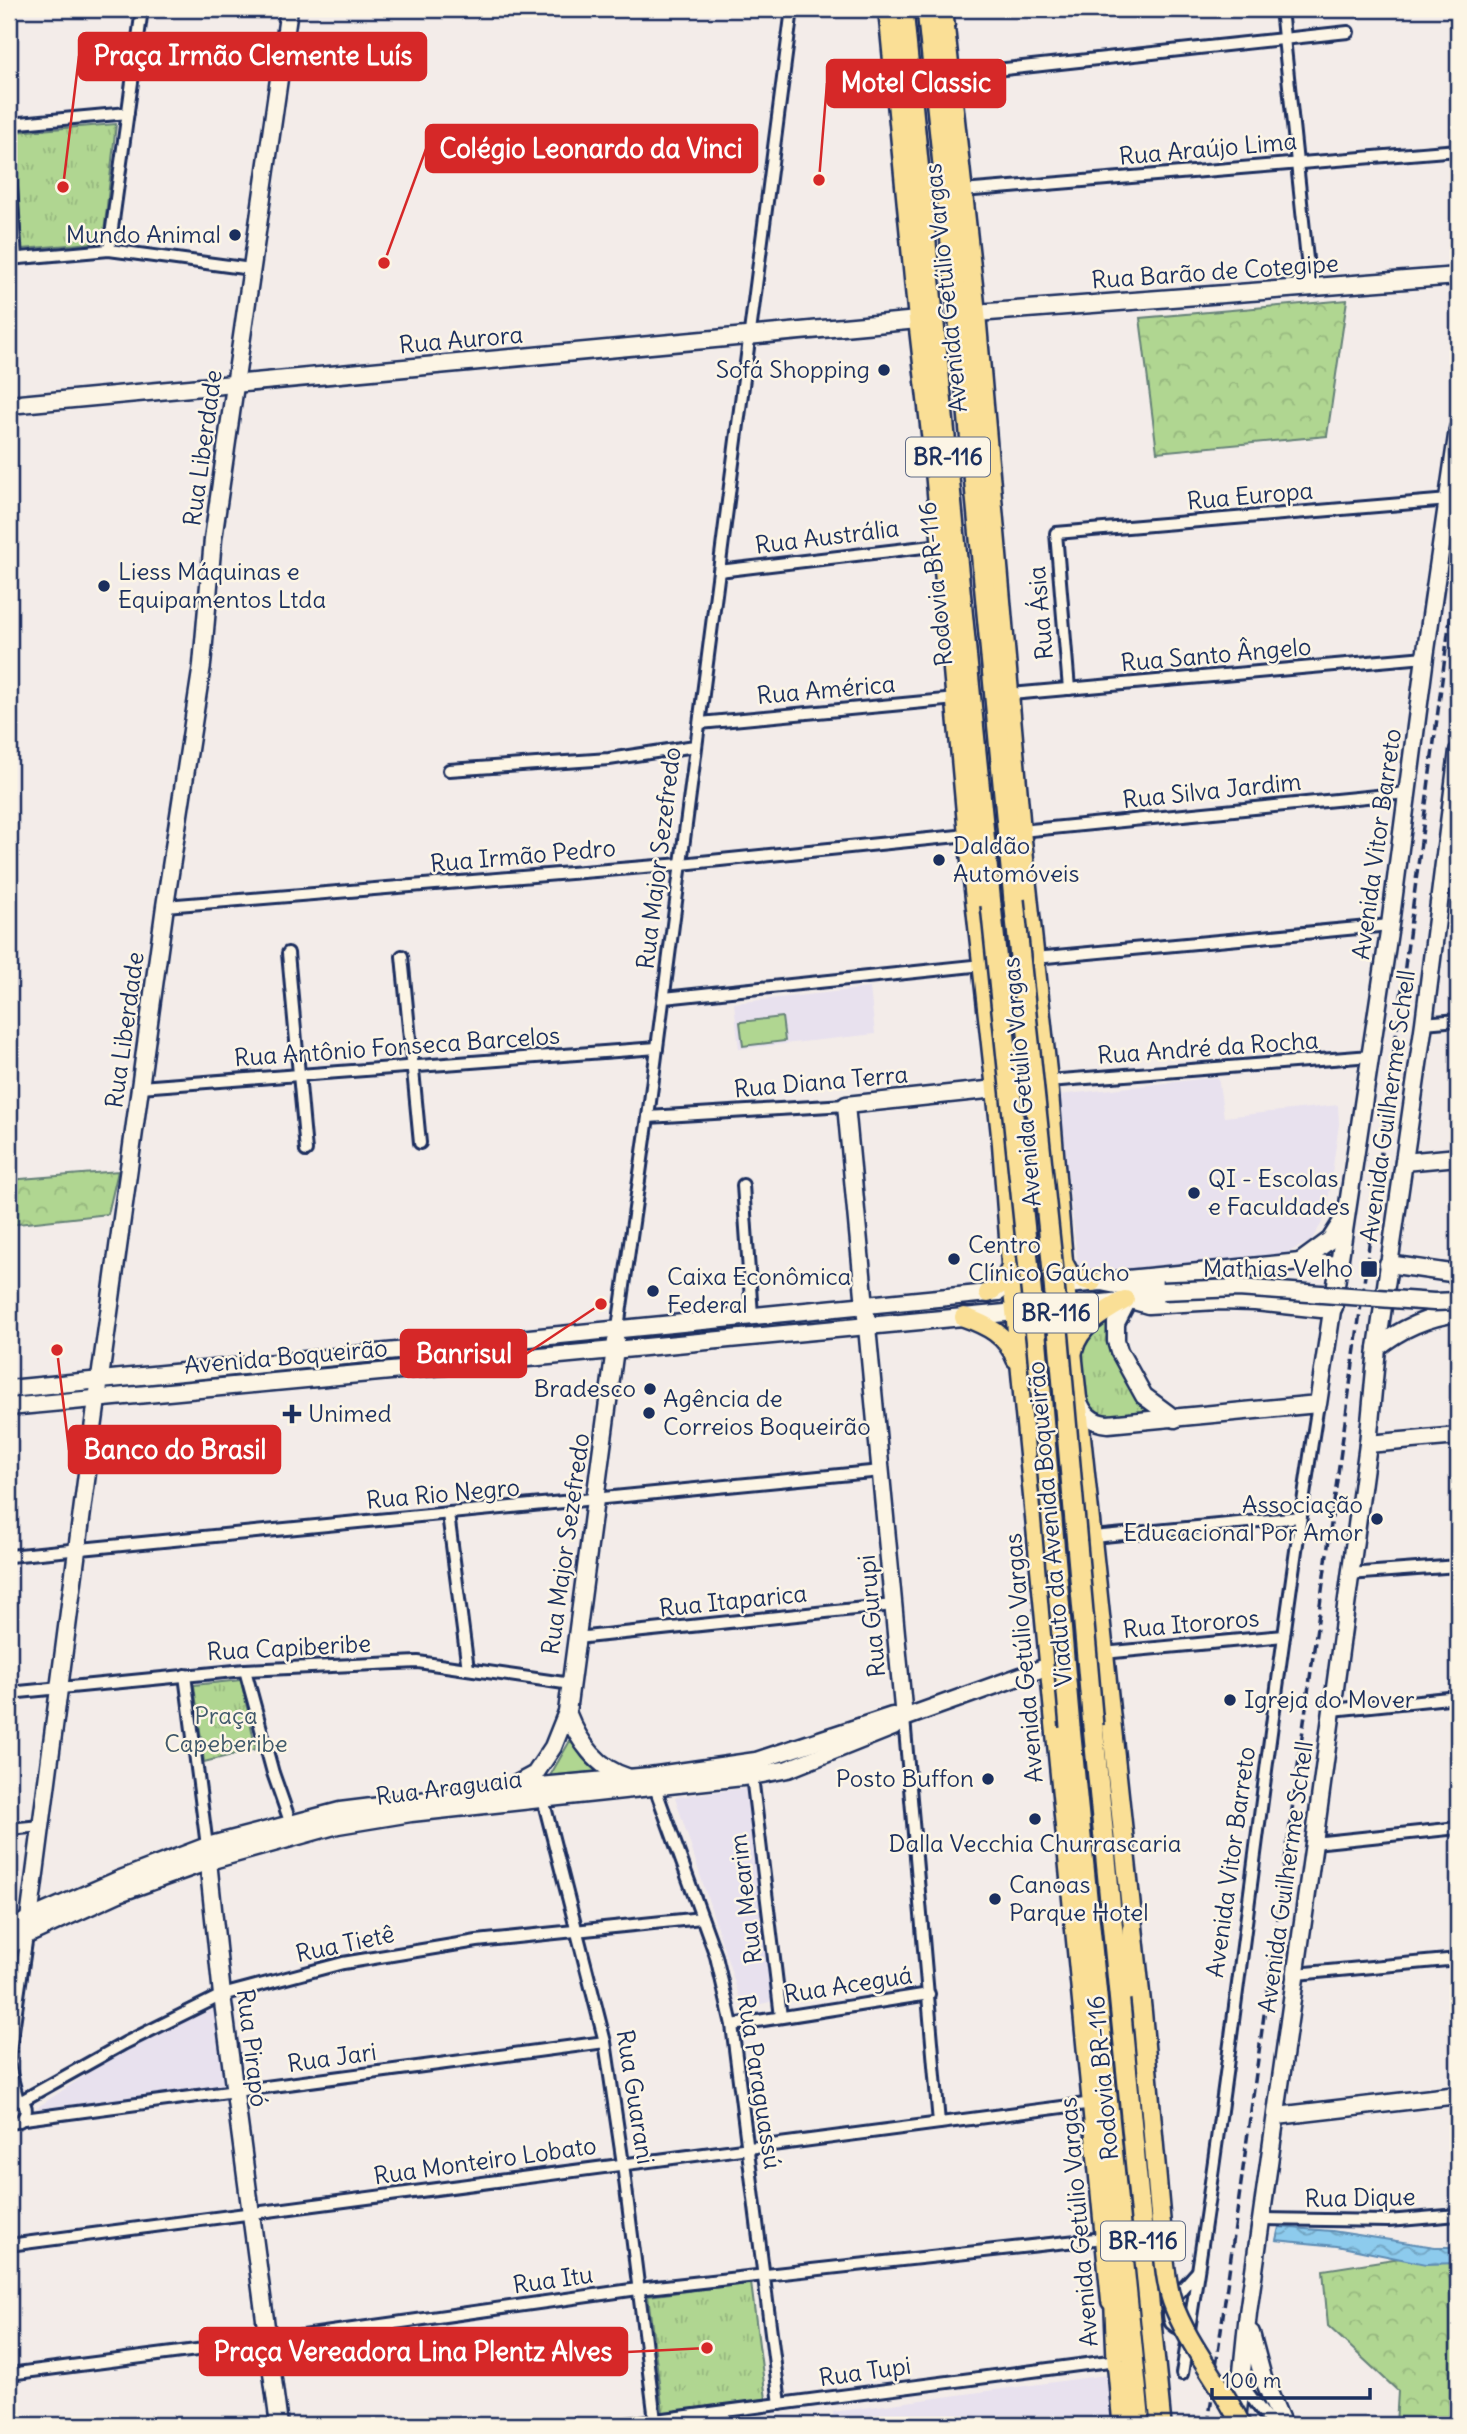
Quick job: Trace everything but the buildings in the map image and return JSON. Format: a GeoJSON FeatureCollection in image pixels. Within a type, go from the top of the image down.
{"type":"FeatureCollection","features":[{"type":"Feature","properties":{"kind":"highway","name":"Rodovia BR-116"},"geometry":{"type":"LineString","coordinates":[[903,9],[991,905]]}},
{"type":"Feature","properties":{"kind":"highway","name":"Rodovia BR-116"},"geometry":{"type":"LineString","coordinates":[[927,9],[1014,900]]}},
{"type":"Feature","properties":{"kind":"highway","name":"BR-116"},"geometry":{"type":"LineString","coordinates":[[964,369],[987,456]]}},
{"type":"Feature","properties":{"kind":"highway","name":"BR-116"},"geometry":{"type":"LineString","coordinates":[[934,460],[940,373]]}},
{"type":"Feature","properties":{"kind":"highway","name":"Viaduto da Avenida Boqueirão"},"geometry":{"type":"LineString","coordinates":[[1014,900],[1067,1420],[1093,1726]]}},
{"type":"Feature","properties":{"kind":"highway","name":"Viaduto da Avenida Boqueirão"},"geometry":{"type":"LineString","coordinates":[[991,905],[1037,1346],[1070,1727]]}},
{"type":"Feature","properties":{"kind":"highway","name":"Rodovia BR-116"},"geometry":{"type":"LineString","coordinates":[[1093,1726],[1161,2425]]}},
{"type":"Feature","properties":{"kind":"highway","name":"Rodovia BR-116"},"geometry":{"type":"LineString","coordinates":[[1070,1727],[1101,2090],[1140,2425]]}},
{"type":"Feature","properties":{"kind":"highway","name":"BR-116"},"geometry":{"type":"LineString","coordinates":[[1126,2057],[1132,1930]]}},
{"type":"Feature","properties":{"kind":"highway","name":"BR-116"},"geometry":{"type":"LineString","coordinates":[[1086,2031],[1101,2090],[1116,2355]]}},
{"type":"Feature","properties":{"kind":"highway","name":"Avenida Getúlio Vargas"},"geometry":{"type":"LineString","coordinates":[[1116,2355],[1123,2425]]}},
{"type":"Feature","properties":{"kind":"main road","name":"Rua Liberdade"},"geometry":{"type":"LineString","coordinates":[[28,1927],[165,906],[190,756],[202,665],[213,539],[289,9]]}},
{"type":"Feature","properties":{"kind":"main road","name":"Avenida Getúlio Vargas"},"geometry":{"type":"LineString","coordinates":[[888,9],[934,460],[968,835],[996,1089],[1013,1290],[1086,2031],[1101,2090],[1104,2238],[1116,2355]]}},
{"type":"Feature","properties":{"kind":"main road","name":"Avenida Getúlio Vargas"},"geometry":{"type":"LineString","coordinates":[[943,9],[976,313],[1021,831],[1048,1081],[1065,1285],[1093,1537],[1161,2225],[1171,2299],[1202,2361],[1229,2400],[1239,2425]]}},
{"type":"Feature","properties":{"kind":"main road","name":"Rua Barão de Cotegipe"},"geometry":{"type":"LineString","coordinates":[[976,313],[1458,276]]}},
{"type":"Feature","properties":{"kind":"main road","name":"Rua Aurora"},"geometry":{"type":"LineString","coordinates":[[9,405],[918,320]]}},
{"type":"Feature","properties":{"kind":"main road","name":"Avenida Vitor Barreto"},"geometry":{"type":"LineString","coordinates":[[1318,1404],[1329,1310],[1341,1265],[1390,925],[1458,429]]}},
{"type":"Feature","properties":{"kind":"main road","name":"Avenida Guilherme Schell"},"geometry":{"type":"LineString","coordinates":[[1239,2425],[1240,2382],[1248,2313],[1332,1710],[1388,1264],[1424,1023],[1458,751]]}},
{"type":"Feature","properties":{"kind":"main road","name":"Rua Diana Terra"},"geometry":{"type":"LineString","coordinates":[[846,1105],[996,1089]]}},
{"type":"Feature","properties":{"kind":"main road","name":"Rua Gurupi"},"geometry":{"type":"LineString","coordinates":[[846,1105],[904,1718]]}},
{"type":"Feature","properties":{"kind":"main road"},"geometry":{"type":"LineString","coordinates":[[1404,1162],[1458,1157]]}},
{"type":"Feature","properties":{"kind":"main road"},"geometry":{"type":"LineString","coordinates":[[1300,1262],[1330,1240],[1348,1210]]}},
{"type":"Feature","properties":{"kind":"main road"},"geometry":{"type":"LineString","coordinates":[[1007,1220],[1018,1235],[1031,1238],[1044,1234],[1059,1215]]}},
{"type":"Feature","properties":{"kind":"main road"},"geometry":{"type":"LineString","coordinates":[[1063,1261],[1070,1276],[1096,1282],[1300,1262],[1341,1265]]}},
{"type":"Feature","properties":{"kind":"main road"},"geometry":{"type":"LineString","coordinates":[[1388,1264],[1458,1274]]}},
{"type":"Feature","properties":{"kind":"main road"},"geometry":{"type":"LineString","coordinates":[[988,1293],[1005,1280],[1011,1267]]}},
{"type":"Feature","properties":{"kind":"main road","name":"Avenida Boqueirão"},"geometry":{"type":"LineString","coordinates":[[9,1389],[1096,1282],[1157,1292],[1238,1288],[1433,1302],[1458,1301]]}},
{"type":"Feature","properties":{"kind":"main road","name":"Avenida Boqueirão"},"geometry":{"type":"LineString","coordinates":[[9,1407],[1068,1307],[1128,1300],[1157,1292]]}},
{"type":"Feature","properties":{"kind":"main road"},"geometry":{"type":"LineString","coordinates":[[1128,1300],[1116,1323],[1119,1351],[1144,1396],[1175,1419]]}},
{"type":"Feature","properties":{"kind":"main road"},"geometry":{"type":"LineString","coordinates":[[1073,1355],[1077,1340],[1088,1326],[1128,1300],[1148,1305],[1246,1302],[1329,1310]]}},
{"type":"Feature","properties":{"kind":"main road"},"geometry":{"type":"LineString","coordinates":[[1377,1348],[1392,1336],[1426,1319],[1458,1313]]}},
{"type":"Feature","properties":{"kind":"main road"},"geometry":{"type":"LineString","coordinates":[[964,1317],[989,1327],[1006,1341],[1014,1353],[1022,1379]]}},
{"type":"Feature","properties":{"kind":"main road","name":"Rua Major Sezefredo"},"geometry":{"type":"LineString","coordinates":[[539,1787],[567,1712],[618,1328]]}},
{"type":"Feature","properties":{"kind":"main road"},"geometry":{"type":"LineString","coordinates":[[1022,1379],[1036,1362],[1045,1357],[1060,1360],[1074,1376]]}},
{"type":"Feature","properties":{"kind":"main road"},"geometry":{"type":"LineString","coordinates":[[1078,1399],[1085,1414],[1098,1423],[1175,1419],[1318,1404]]}},
{"type":"Feature","properties":{"kind":"main road"},"geometry":{"type":"LineString","coordinates":[[1367,1444],[1458,1436]]}},
{"type":"Feature","properties":{"kind":"main road","name":"Rua Araguaia"},"geometry":{"type":"LineString","coordinates":[[608,1780],[653,1782],[752,1776],[788,1769],[892,1727],[904,1718],[1049,1665]]}},
{"type":"Feature","properties":{"kind":"main road"},"geometry":{"type":"LineString","coordinates":[[567,1712],[585,1746],[608,1780]]}},
{"type":"Feature","properties":{"kind":"main road","name":"Rua Araguaia"},"geometry":{"type":"LineString","coordinates":[[9,1931],[28,1927],[119,1893],[208,1854],[291,1824],[340,1811],[608,1780],[631,1778],[653,1782],[756,1761],[892,1716],[904,1718]]}},
{"type":"Feature","properties":{"kind":"main road","name":"Rua Araguaia"},"geometry":{"type":"LineString","coordinates":[[208,1854],[338,1825],[539,1787]]}},
{"type":"Feature","properties":{"kind":"main road","name":"Rua Pirapó"},"geometry":{"type":"LineString","coordinates":[[208,1854],[234,2093],[279,2425]]}},
{"type":"Feature","properties":{"kind":"main road","name":"Rua Araguaia"},"geometry":{"type":"LineString","coordinates":[[9,1946],[28,1927]]}},
{"type":"Feature","properties":{"kind":"main road"},"geometry":{"type":"LineString","coordinates":[[1277,2116],[1458,2095]]}},
{"type":"Feature","properties":{"kind":"main road"},"geometry":{"type":"LineString","coordinates":[[1248,2313],[1260,2370],[1283,2425]]}},
{"type":"Feature","properties":{"kind":"street"},"geometry":{"type":"LineString","coordinates":[[109,250],[142,9]]}},
{"type":"Feature","properties":{"kind":"street","name":"Rua Major Sezefredo"},"geometry":{"type":"LineString","coordinates":[[618,1328],[664,998],[792,9]]}},
{"type":"Feature","properties":{"kind":"street"},"geometry":{"type":"LineString","coordinates":[[1281,9],[1310,288]]}},
{"type":"Feature","properties":{"kind":"street"},"geometry":{"type":"LineString","coordinates":[[949,75],[1348,32]]}},
{"type":"Feature","properties":{"kind":"street"},"geometry":{"type":"LineString","coordinates":[[9,124],[128,113]]}},
{"type":"Feature","properties":{"kind":"street","name":"Rua Araújo Lima"},"geometry":{"type":"LineString","coordinates":[[962,191],[1458,150]]}},
{"type":"Feature","properties":{"kind":"street"},"geometry":{"type":"LineString","coordinates":[[9,158],[12,258],[109,250],[251,268]]}},
{"type":"Feature","properties":{"kind":"street","name":"Rua Europa"},"geometry":{"type":"LineString","coordinates":[[1056,533],[1449,500]]}},
{"type":"Feature","properties":{"kind":"street","name":"Rua Ásia"},"geometry":{"type":"LineString","coordinates":[[1056,533],[1069,689]]}},
{"type":"Feature","properties":{"kind":"street","name":"Rua Austrália"},"geometry":{"type":"LineString","coordinates":[[719,572],[941,545]]}},
{"type":"Feature","properties":{"kind":"street","name":"Rua Santo Ângelo"},"geometry":{"type":"LineString","coordinates":[[1011,694],[1425,657]]}},
{"type":"Feature","properties":{"kind":"street","name":"Rua América"},"geometry":{"type":"LineString","coordinates":[[700,723],[956,699]]}},
{"type":"Feature","properties":{"kind":"street"},"geometry":{"type":"LineString","coordinates":[[449,771],[609,759],[695,746]]}},
{"type":"Feature","properties":{"kind":"street","name":"Rua Silva Jardim"},"geometry":{"type":"LineString","coordinates":[[1021,831],[1407,793]]}},
{"type":"Feature","properties":{"kind":"street","name":"Rua Irmão Pedro"},"geometry":{"type":"LineString","coordinates":[[165,906],[681,863],[968,835]]}},
{"type":"Feature","properties":{"kind":"street"},"geometry":{"type":"LineString","coordinates":[[1441,885],[1458,883]]}},
{"type":"Feature","properties":{"kind":"street"},"geometry":{"type":"LineString","coordinates":[[1035,958],[1390,925]]}},
{"type":"Feature","properties":{"kind":"street"},"geometry":{"type":"LineString","coordinates":[[288,953],[306,1151]]}},
{"type":"Feature","properties":{"kind":"street"},"geometry":{"type":"LineString","coordinates":[[402,956],[420,1143]]}},
{"type":"Feature","properties":{"kind":"street"},"geometry":{"type":"LineString","coordinates":[[664,998],[983,965]]}},
{"type":"Feature","properties":{"kind":"street"},"geometry":{"type":"LineString","coordinates":[[1424,1023],[1458,1020]]}},
{"type":"Feature","properties":{"kind":"street","name":"Rua Antônio Fonseca Barcelos"},"geometry":{"type":"LineString","coordinates":[[140,1087],[657,1048]]}},
{"type":"Feature","properties":{"kind":"street","name":"Rua André da Rocha"},"geometry":{"type":"LineString","coordinates":[[1048,1081],[1371,1056]]}},
{"type":"Feature","properties":{"kind":"street","name":"Rua Diana Terra"},"geometry":{"type":"LineString","coordinates":[[648,1117],[846,1105]]}},
{"type":"Feature","properties":{"kind":"street"},"geometry":{"type":"LineString","coordinates":[[743,1185],[752,1315]]}},
{"type":"Feature","properties":{"kind":"street","name":"Avenida Vitor Barreto"},"geometry":{"type":"LineString","coordinates":[[1182,2374],[1199,2270],[1300,1517],[1318,1404]]}},
{"type":"Feature","properties":{"kind":"street","name":"Rua Rio Negro"},"geometry":{"type":"LineString","coordinates":[[9,1556],[881,1471]]}},
{"type":"Feature","properties":{"kind":"street"},"geometry":{"type":"LineString","coordinates":[[449,1514],[468,1669]]}},
{"type":"Feature","properties":{"kind":"street"},"geometry":{"type":"LineString","coordinates":[[1093,1537],[1300,1517]]}},
{"type":"Feature","properties":{"kind":"street"},"geometry":{"type":"LineString","coordinates":[[1349,1574],[1458,1566]]}},
{"type":"Feature","properties":{"kind":"street","name":"Rua Itaparica"},"geometry":{"type":"LineString","coordinates":[[576,1638],[893,1605]]}},
{"type":"Feature","properties":{"kind":"street","name":"Rua Itororos"},"geometry":{"type":"LineString","coordinates":[[1103,1653],[1284,1636]]}},
{"type":"Feature","properties":{"kind":"street","name":"Rua Capiberibe"},"geometry":{"type":"LineString","coordinates":[[9,1693],[245,1670],[418,1662],[570,1684]]}},
{"type":"Feature","properties":{"kind":"street"},"geometry":{"type":"LineString","coordinates":[[245,1670],[273,1773],[291,1824]]}},
{"type":"Feature","properties":{"kind":"street","name":"Rua Pirapó"},"geometry":{"type":"LineString","coordinates":[[185,1675],[208,1854]]}},
{"type":"Feature","properties":{"kind":"street"},"geometry":{"type":"LineString","coordinates":[[1332,1710],[1458,1697]]}},
{"type":"Feature","properties":{"kind":"street","name":"Rua Gurupi"},"geometry":{"type":"LineString","coordinates":[[904,1718],[939,2123]]}},
{"type":"Feature","properties":{"kind":"street","name":"Rua Mearim"},"geometry":{"type":"LineString","coordinates":[[752,1776],[781,2017]]}},
{"type":"Feature","properties":{"kind":"street","name":"Rua Paraguassú"},"geometry":{"type":"LineString","coordinates":[[653,1782],[716,1956],[732,2025],[780,2404]]}},
{"type":"Feature","properties":{"kind":"street","name":"Rua Guarani"},"geometry":{"type":"LineString","coordinates":[[539,1787],[605,2042],[655,2420]]}},
{"type":"Feature","properties":{"kind":"street"},"geometry":{"type":"LineString","coordinates":[[9,1829],[41,1826]]}},
{"type":"Feature","properties":{"kind":"street"},"geometry":{"type":"LineString","coordinates":[[1314,1843],[1458,1828]]}},
{"type":"Feature","properties":{"kind":"street","name":"Rua Tietê"},"geometry":{"type":"LineString","coordinates":[[16,2099],[222,1996],[342,1963],[477,1941],[702,1917]]}},
{"type":"Feature","properties":{"kind":"street","name":"Rua Liberdade"},"geometry":{"type":"LineString","coordinates":[[9,2058],[28,1927]]}},
{"type":"Feature","properties":{"kind":"street"},"geometry":{"type":"LineString","coordinates":[[1296,1974],[1458,1959]]}},
{"type":"Feature","properties":{"kind":"street","name":"Rua Aceguá"},"geometry":{"type":"LineString","coordinates":[[732,2025],[929,1994]]}},
{"type":"Feature","properties":{"kind":"street","name":"Rua Jari"},"geometry":{"type":"LineString","coordinates":[[9,2122],[18,2123],[24,2119],[605,2042]]}},
{"type":"Feature","properties":{"kind":"street"},"geometry":{"type":"LineString","coordinates":[[9,2066],[16,2099],[27,2106],[24,2119]]}},
{"type":"Feature","properties":{"kind":"street","name":"Rua Monteiro Lobato"},"geometry":{"type":"LineString","coordinates":[[9,2245],[939,2123],[1101,2090]]}},
{"type":"Feature","properties":{"kind":"street","name":"Rua Dique"},"geometry":{"type":"LineString","coordinates":[[1262,2219],[1388,2221],[1458,2215]]}},
{"type":"Feature","properties":{"kind":"street","name":"Rua Itu"},"geometry":{"type":"LineString","coordinates":[[9,2374],[765,2274],[1104,2238]]}},
{"type":"Feature","properties":{"kind":"street"},"geometry":{"type":"LineString","coordinates":[[1190,2322],[1176,2327],[1168,2318],[1169,2312],[1175,2299],[1199,2270]]}},
{"type":"Feature","properties":{"kind":"street","name":"Rua Tupi"},"geometry":{"type":"LineString","coordinates":[[618,2425],[1116,2355]]}},
{"type":"Feature","properties":{"kind":"street"},"geometry":{"type":"LineString","coordinates":[[1240,2382],[1272,2425]]}},
{"type":"Feature","properties":{"kind":"shaded area"},"geometry":{"type":"Polygon","coordinates":[[[870,988],[875,1034],[739,1049],[734,1003],[870,988]]]}},
{"type":"Feature","properties":{"kind":"shaded area"},"geometry":{"type":"Polygon","coordinates":[[[1218,1077],[1224,1117],[1338,1105],[1339,1124],[1326,1216],[1311,1241],[1282,1255],[1079,1275],[1059,1095],[1218,1077]]]}},
{"type":"Feature","properties":{"kind":"shaded area"},"geometry":{"type":"Polygon","coordinates":[[[747,1788],[774,2001],[743,2008],[675,1797],[747,1788]]]}},
{"type":"Feature","properties":{"kind":"shaded area"},"geometry":{"type":"Polygon","coordinates":[[[218,2007],[230,2086],[35,2109],[127,2047],[218,2007]]]}},
{"type":"Feature","properties":{"kind":"shaded area"},"geometry":{"type":"Polygon","coordinates":[[[1106,2375],[1112,2425],[835,2425],[833,2412],[1106,2375]]]}},
{"type":"Feature","properties":{"kind":"green space"},"geometry":{"type":"Polygon","coordinates":[[[116,124],[103,242],[22,249],[14,132],[116,124]]]}},
{"type":"Feature","properties":{"kind":"green space"},"geometry":{"type":"Polygon","coordinates":[[[1347,300],[1327,436],[1157,452],[1140,318],[1347,300]]]}},
{"type":"Feature","properties":{"kind":"green space"},"geometry":{"type":"Polygon","coordinates":[[[782,1017],[785,1041],[743,1046],[740,1022],[782,1017]]]}},
{"type":"Feature","properties":{"kind":"green space"},"geometry":{"type":"Polygon","coordinates":[[[118,1171],[108,1214],[9,1225],[9,1180],[118,1171]]]}},
{"type":"Feature","properties":{"kind":"green space"},"geometry":{"type":"Polygon","coordinates":[[[1113,1319],[1136,1396],[1151,1415],[1099,1417],[1086,1405],[1081,1361],[1083,1346],[1099,1323],[1113,1319]]]}},
{"type":"Feature","properties":{"kind":"green space","name":"Praça Capeberibe"},"geometry":{"type":"Polygon","coordinates":[[[241,1680],[256,1749],[204,1762],[194,1685],[241,1680]]]}},
{"type":"Feature","properties":{"kind":"green space"},"geometry":{"type":"Polygon","coordinates":[[[571,1739],[584,1760],[604,1775],[547,1781],[571,1739]]]}},
{"type":"Feature","properties":{"kind":"green space"},"geometry":{"type":"Polygon","coordinates":[[[1458,2249],[1458,2425],[1396,2425],[1398,2391],[1328,2326],[1323,2270],[1458,2249]]]}},
{"type":"Feature","properties":{"kind":"green space"},"geometry":{"type":"Polygon","coordinates":[[[751,2283],[766,2399],[663,2413],[648,2296],[751,2283]]]}},
{"type":"Feature","properties":{"kind":"water"},"geometry":{"type":"Polygon","coordinates":[[[1279,2227],[1332,2231],[1435,2247],[1458,2247],[1458,2263],[1426,2264],[1337,2246],[1276,2240],[1279,2227]]]}},
{"type":"Feature","properties":{"kind":"railway"},"geometry":{"type":"LineString","coordinates":[[1208,2425],[1366,1268],[1458,556]]}},
{"type":"Feature","properties":{"kind":"place","name":"Motel Classic"},"geometry":{"type":"Point","coordinates":[819,180]}},
{"type":"Feature","properties":{"kind":"place","name":"Praça Irmão Clemente Luís"},"geometry":{"type":"Point","coordinates":[63,187]}},
{"type":"Feature","properties":{"kind":"place","name":"Mundo Animal"},"geometry":{"type":"Point","coordinates":[235,235]}},
{"type":"Feature","properties":{"kind":"place","name":"Colégio Leonardo da Vinci"},"geometry":{"type":"Point","coordinates":[384,263]}},
{"type":"Feature","properties":{"kind":"place","name":"Sofá Shopping"},"geometry":{"type":"Point","coordinates":[884,370]}},
{"type":"Feature","properties":{"kind":"place","name":"Liess Máquinas e Equipamentos Ltda"},"geometry":{"type":"Point","coordinates":[104,586]}},
{"type":"Feature","properties":{"kind":"place","name":"Daldão Automóveis"},"geometry":{"type":"Point","coordinates":[939,860]}},
{"type":"Feature","properties":{"kind":"place","name":"QI - Escolas e Faculdades"},"geometry":{"type":"Point","coordinates":[1194,1193]}},
{"type":"Feature","properties":{"kind":"place","name":"Centro Clínico Gaúcho"},"geometry":{"type":"Point","coordinates":[954,1259]}},
{"type":"Feature","properties":{"kind":"place","name":"Mathias Velho"},"geometry":{"type":"Point","coordinates":[1369,1269]}},
{"type":"Feature","properties":{"kind":"place","name":"Caixa Econômica Federal"},"geometry":{"type":"Point","coordinates":[653,1291]}},
{"type":"Feature","properties":{"kind":"place","name":"Banrisul"},"geometry":{"type":"Point","coordinates":[601,1304]}},
{"type":"Feature","properties":{"kind":"place","name":"Banco do Brasil"},"geometry":{"type":"Point","coordinates":[57,1350]}},
{"type":"Feature","properties":{"kind":"place","name":"Bradesco"},"geometry":{"type":"Point","coordinates":[650,1389]}},
{"type":"Feature","properties":{"kind":"place","name":"Agência de Correios Boqueirão"},"geometry":{"type":"Point","coordinates":[649,1413]}},
{"type":"Feature","properties":{"kind":"place","name":"Unimed"},"geometry":{"type":"Point","coordinates":[292,1414]}},
{"type":"Feature","properties":{"kind":"place","name":"Associação Educacional Por Amor"},"geometry":{"type":"Point","coordinates":[1377,1519]}},
{"type":"Feature","properties":{"kind":"place","name":"Igreja do Mover"},"geometry":{"type":"Point","coordinates":[1230,1700]}},
{"type":"Feature","properties":{"kind":"place","name":"Posto Buffon"},"geometry":{"type":"Point","coordinates":[988,1779]}},
{"type":"Feature","properties":{"kind":"place","name":"Dalla Vecchia Churrascaria"},"geometry":{"type":"Point","coordinates":[1035,1819]}},
{"type":"Feature","properties":{"kind":"place","name":"Canoas Parque Hotel"},"geometry":{"type":"Point","coordinates":[995,1899]}},
{"type":"Feature","properties":{"kind":"place","name":"Praça Vereadora Lina Plentz Alves"},"geometry":{"type":"Point","coordinates":[707,2348]}}]}
